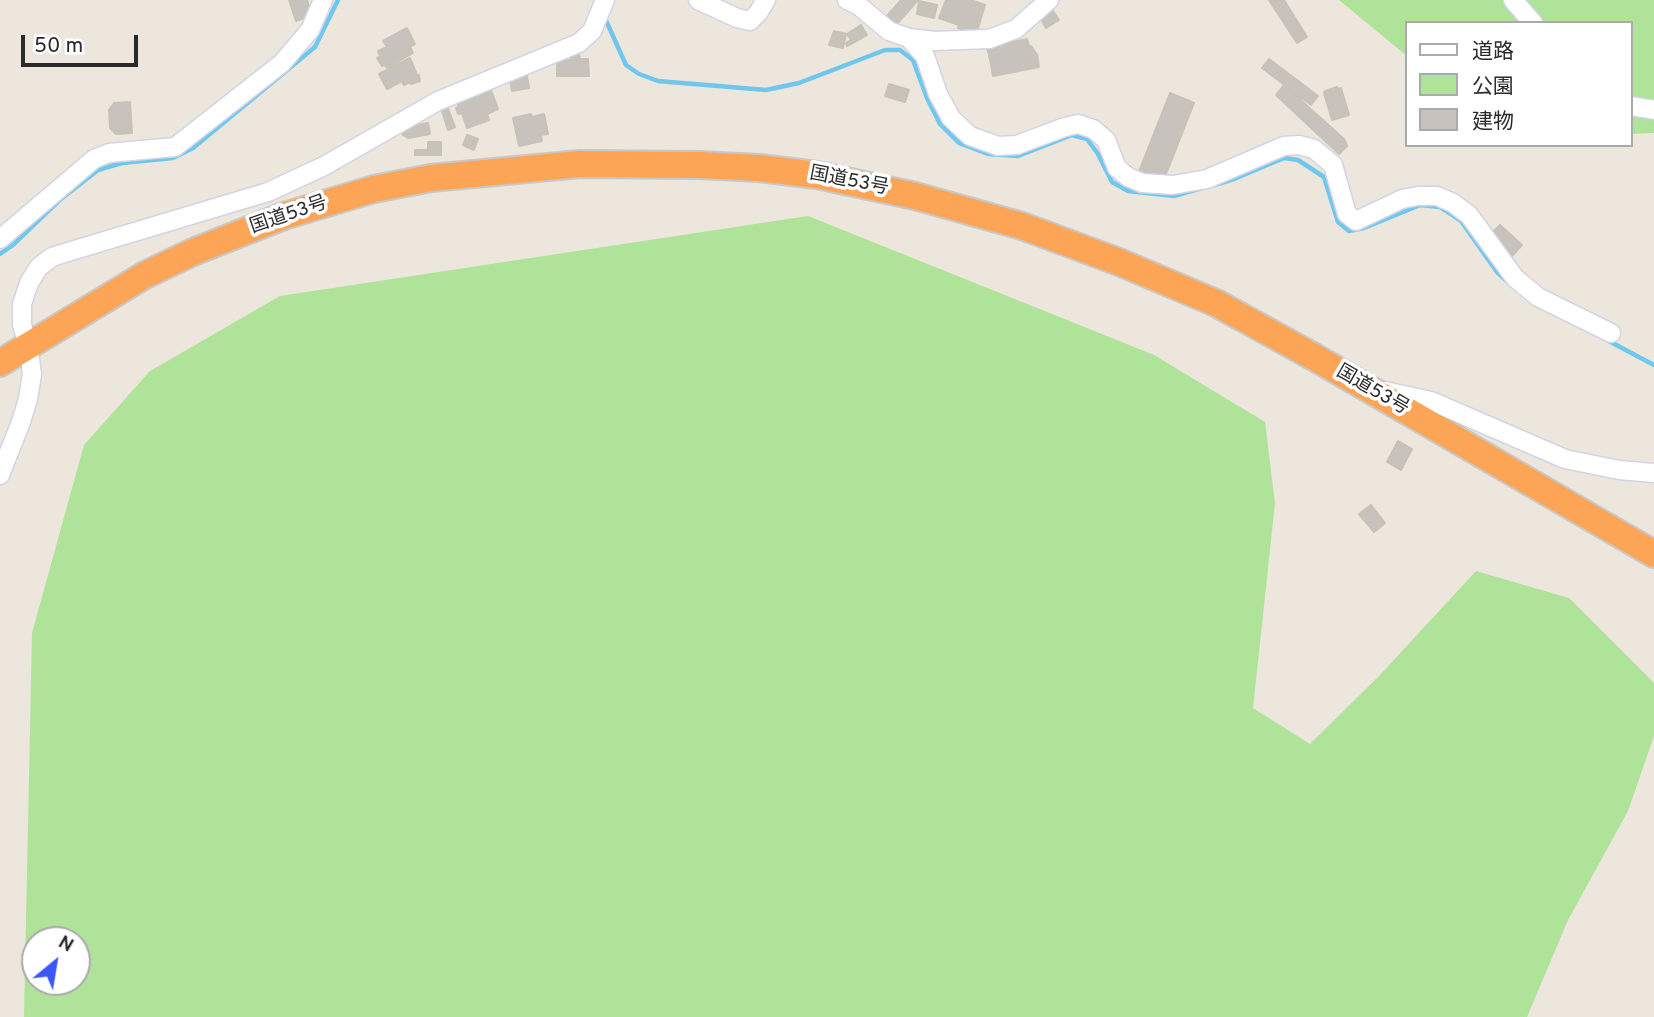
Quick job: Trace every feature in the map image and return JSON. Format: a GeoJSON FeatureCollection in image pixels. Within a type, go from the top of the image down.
{"type":"FeatureCollection","features":[{"type":"Feature","properties":{"kind":"highway","name":"国道53号"},"geometry":{"type":"LineString","coordinates":[[0,363],[145,275],[240,232],[327,202],[431,177],[502,170],[580,164],[759,168],[817,175],[915,196],[1022,226],[1119,262],[1216,303],[1654,554]]}},
{"type":"Feature","properties":{"kind":"street"},"geometry":{"type":"LineString","coordinates":[[0,239],[94,159],[109,153],[175,147],[282,62],[310,30],[323,0]]}},
{"type":"Feature","properties":{"kind":"street"},"geometry":{"type":"LineString","coordinates":[[0,475],[28,398],[32,374],[22,325],[22,304],[29,282],[39,267],[52,257],[268,192],[324,166],[438,101],[579,43],[592,31],[605,0]]}},
{"type":"Feature","properties":{"kind":"street"},"geometry":{"type":"LineString","coordinates":[[698,0],[750,21],[766,0]]}},
{"type":"Feature","properties":{"kind":"street"},"geometry":{"type":"LineString","coordinates":[[847,0],[858,5],[889,31],[909,38],[935,41],[989,39],[1016,29],[1049,0]]}},
{"type":"Feature","properties":{"kind":"street"},"geometry":{"type":"LineString","coordinates":[[1513,0],[1531,21]]}},
{"type":"Feature","properties":{"kind":"street"},"geometry":{"type":"LineString","coordinates":[[909,38],[925,56],[938,94],[951,118],[970,136],[998,146],[1017,145],[1078,124],[1093,129],[1106,140],[1117,168],[1128,177],[1142,183],[1173,185],[1207,179],[1284,146],[1299,145],[1314,149],[1332,165],[1344,206],[1356,221],[1402,199],[1418,196],[1437,196],[1453,203],[1469,215],[1516,278],[1538,297],[1611,333]]}},
{"type":"Feature","properties":{"kind":"street"},"geometry":{"type":"LineString","coordinates":[[1633,106],[1654,110]]}},
{"type":"Feature","properties":{"kind":"street"},"geometry":{"type":"LineString","coordinates":[[1363,387],[1431,401],[1564,459],[1619,470],[1654,473]]}},
{"type":"Feature","properties":{"kind":"green space"},"geometry":{"type":"Polygon","coordinates":[[[1339,0],[1654,0],[1654,133],[1633,134],[1633,21],[1406,21],[1406,55],[1339,0]]]}},
{"type":"Feature","properties":{"kind":"green space"},"geometry":{"type":"Polygon","coordinates":[[[808,216],[1154,355],[1265,422],[1275,503],[1253,708],[1310,744],[1379,676],[1476,571],[1569,598],[1654,683],[1654,736],[1628,811],[1568,920],[1527,1017],[24,1017],[24,996],[91,996],[91,926],[26,926],[32,633],[84,445],[150,371],[280,296],[808,216]]]}},
{"type":"Feature","properties":{"kind":"building"},"geometry":{"type":"Polygon","coordinates":[[[289,0],[307,0],[312,15],[296,21],[289,0]]]}},
{"type":"Feature","properties":{"kind":"building"},"geometry":{"type":"Polygon","coordinates":[[[901,0],[918,0],[896,25],[887,16],[901,0]]]}},
{"type":"Feature","properties":{"kind":"building"},"geometry":{"type":"Polygon","coordinates":[[[946,0],[971,0],[985,5],[977,31],[967,28],[966,31],[958,28],[959,25],[939,18],[946,0]]]}},
{"type":"Feature","properties":{"kind":"building"},"geometry":{"type":"Polygon","coordinates":[[[1269,0],[1284,0],[1307,37],[1297,43],[1269,0]]]}},
{"type":"Feature","properties":{"kind":"building"},"geometry":{"type":"Polygon","coordinates":[[[919,1],[937,5],[934,18],[917,14],[919,1]]]}},
{"type":"Feature","properties":{"kind":"building"},"geometry":{"type":"Polygon","coordinates":[[[1051,8],[1059,20],[1046,28],[1039,16],[1051,8]]]}},
{"type":"Feature","properties":{"kind":"building"},"geometry":{"type":"Polygon","coordinates":[[[861,25],[867,35],[847,46],[846,43],[851,40],[847,34],[861,25]]]}},
{"type":"Feature","properties":{"kind":"building"},"geometry":{"type":"Polygon","coordinates":[[[407,28],[415,44],[410,47],[413,53],[387,68],[382,66],[377,58],[380,56],[378,51],[387,47],[383,41],[407,28]]]}},
{"type":"Feature","properties":{"kind":"building"},"geometry":{"type":"Polygon","coordinates":[[[834,31],[846,34],[843,48],[829,45],[834,31]]]}},
{"type":"Feature","properties":{"kind":"building"},"geometry":{"type":"Polygon","coordinates":[[[1027,39],[1037,55],[991,64],[987,47],[1027,39]]]}},
{"type":"Feature","properties":{"kind":"building"},"geometry":{"type":"Polygon","coordinates":[[[571,55],[588,59],[589,76],[557,76],[557,60],[571,60],[571,55]]]}},
{"type":"Feature","properties":{"kind":"building"},"geometry":{"type":"Polygon","coordinates":[[[1037,55],[1039,67],[993,76],[991,64],[1037,55]]]}},
{"type":"Feature","properties":{"kind":"building"},"geometry":{"type":"Polygon","coordinates":[[[410,58],[420,81],[404,85],[402,81],[387,89],[379,74],[410,58]]]}},
{"type":"Feature","properties":{"kind":"building"},"geometry":{"type":"Polygon","coordinates":[[[1269,59],[1318,96],[1311,105],[1262,68],[1269,59]]]}},
{"type":"Feature","properties":{"kind":"building"},"geometry":{"type":"Polygon","coordinates":[[[527,76],[529,88],[512,91],[510,79],[527,76]]]}},
{"type":"Feature","properties":{"kind":"building"},"geometry":{"type":"Polygon","coordinates":[[[889,84],[909,90],[905,102],[885,96],[889,84]]]}},
{"type":"Feature","properties":{"kind":"building"},"geometry":{"type":"Polygon","coordinates":[[[1284,85],[1344,139],[1347,146],[1339,154],[1276,95],[1284,85]]]}},
{"type":"Feature","properties":{"kind":"building"},"geometry":{"type":"Polygon","coordinates":[[[1341,88],[1349,115],[1332,120],[1324,93],[1341,88]]]}},
{"type":"Feature","properties":{"kind":"building"},"geometry":{"type":"Polygon","coordinates":[[[491,90],[498,109],[487,114],[489,120],[467,128],[462,113],[458,114],[456,108],[491,90]]]}},
{"type":"Feature","properties":{"kind":"building"},"geometry":{"type":"Polygon","coordinates":[[[1170,93],[1194,103],[1164,179],[1153,174],[1151,179],[1138,174],[1170,93]]]}},
{"type":"Feature","properties":{"kind":"building"},"geometry":{"type":"Polygon","coordinates":[[[130,102],[132,133],[116,134],[110,128],[109,110],[114,103],[130,102]]]}},
{"type":"Feature","properties":{"kind":"building"},"geometry":{"type":"Polygon","coordinates":[[[447,106],[455,127],[448,130],[441,108],[447,106]]]}},
{"type":"Feature","properties":{"kind":"building"},"geometry":{"type":"Polygon","coordinates":[[[531,114],[532,117],[544,114],[548,134],[541,135],[542,141],[519,146],[513,118],[531,114]]]}},
{"type":"Feature","properties":{"kind":"building"},"geometry":{"type":"Polygon","coordinates":[[[428,123],[430,134],[408,138],[403,135],[401,129],[405,127],[428,123]]]}},
{"type":"Feature","properties":{"kind":"building"},"geometry":{"type":"Polygon","coordinates":[[[467,135],[478,139],[474,150],[463,145],[467,135]]]}},
{"type":"Feature","properties":{"kind":"building"},"geometry":{"type":"Polygon","coordinates":[[[428,142],[441,142],[441,155],[415,155],[415,150],[428,150],[428,142]]]}},
{"type":"Feature","properties":{"kind":"building"},"geometry":{"type":"Polygon","coordinates":[[[1500,225],[1522,245],[1512,256],[1490,235],[1500,225]]]}},
{"type":"Feature","properties":{"kind":"building"},"geometry":{"type":"Polygon","coordinates":[[[1398,441],[1412,449],[1401,470],[1387,462],[1398,441]]]}},
{"type":"Feature","properties":{"kind":"building"},"geometry":{"type":"Polygon","coordinates":[[[1371,505],[1385,523],[1374,532],[1359,514],[1371,505]]]}},
{"type":"Feature","properties":{"kind":"waterway"},"geometry":{"type":"LineString","coordinates":[[0,254],[98,170],[122,163],[173,158],[193,148],[315,47],[338,0]]}},
{"type":"Feature","properties":{"kind":"waterway"},"geometry":{"type":"LineString","coordinates":[[604,16],[626,65],[639,74],[658,81],[766,90],[799,83],[885,50],[900,50],[913,60],[940,124],[959,143],[988,154],[1018,156],[1072,135],[1087,139],[1112,182],[1128,191],[1174,196],[1202,188]]}},
{"type":"Feature","properties":{"kind":"waterway"},"geometry":{"type":"LineString","coordinates":[[1214,185],[1284,158],[1298,160],[1324,177],[1338,222],[1349,231],[1364,228],[1420,205],[1440,207],[1461,221],[1497,272],[1508,282]]}},
{"type":"Feature","properties":{"kind":"waterway"},"geometry":{"type":"LineString","coordinates":[[1605,339],[1654,365]]}}]}
